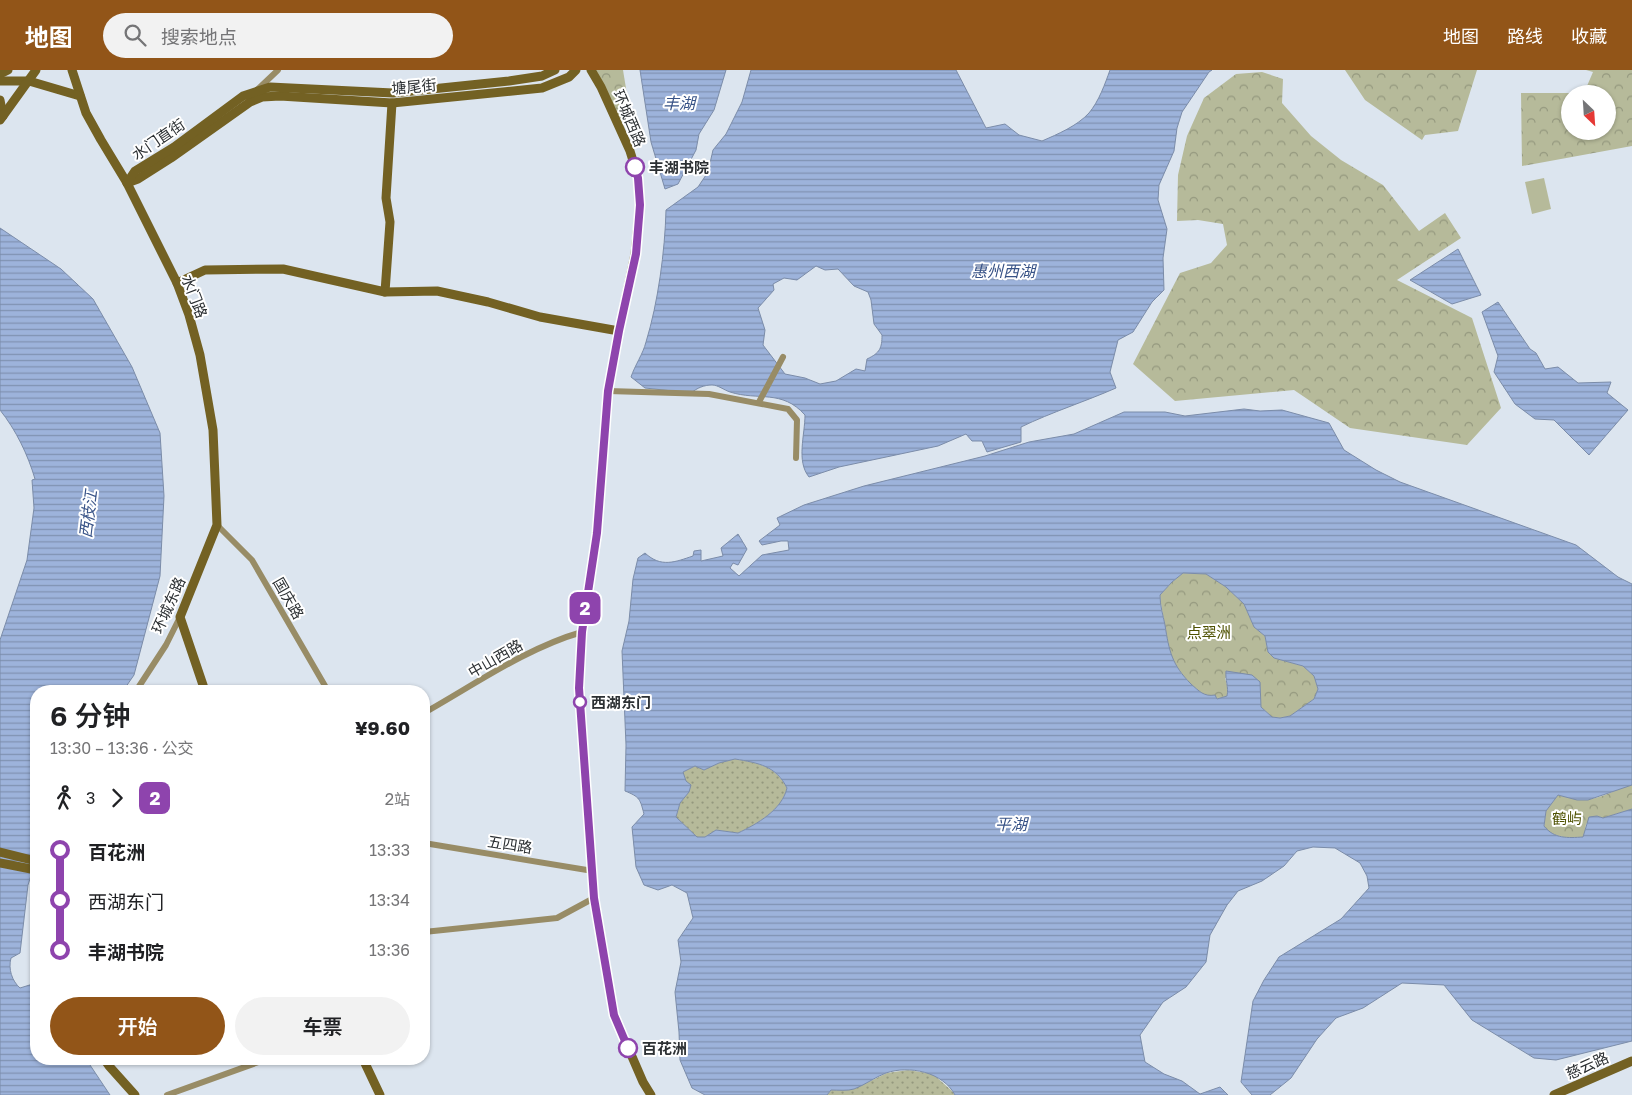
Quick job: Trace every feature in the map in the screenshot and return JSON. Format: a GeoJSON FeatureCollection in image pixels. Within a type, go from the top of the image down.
{"type":"FeatureCollection","features":[{"type":"Feature","properties":{"kind":"street"},"geometry":{"type":"LineString","coordinates":[[0,74],[8,70]]}},
{"type":"Feature","properties":{"kind":"street"},"geometry":{"type":"LineString","coordinates":[[1,118],[36,70]]}},
{"type":"Feature","properties":{"kind":"street","name":"水门路"},"geometry":{"type":"LineString","coordinates":[[72,70],[86,113],[127,183],[177,283],[189,315],[200,355],[213,430],[217,526]]}},
{"type":"Feature","properties":{"kind":"street","name":"水门直街"},"geometry":{"type":"LineString","coordinates":[[127,183],[134,171],[174,146],[243,96],[257,90],[278,70]]}},
{"type":"Feature","properties":{"kind":"street","name":"塘尾街"},"geometry":{"type":"LineString","coordinates":[[257,90],[270,87],[393,93],[509,81],[542,76],[555,70]]}},
{"type":"Feature","properties":{"kind":"street","name":"塘尾街"},"geometry":{"type":"LineString","coordinates":[[250,102],[262,97],[280,96],[392,103],[542,88],[569,77],[576,70]]}},
{"type":"Feature","properties":{"kind":"street","name":"环城西路"},"geometry":{"type":"LineString","coordinates":[[591,70],[601,87],[630,151],[638,178],[640,205],[636,254],[608,391],[597,533],[582,632],[579,688],[594,898],[614,1015],[643,1082],[651,1095]]}},
{"type":"Feature","properties":{"kind":"street"},"geometry":{"type":"LineString","coordinates":[[0,81],[29,81],[80,96]]}},
{"type":"Feature","properties":{"kind":"street"},"geometry":{"type":"LineString","coordinates":[[0,100],[1,118]]}},
{"type":"Feature","properties":{"kind":"street","name":"水门直街"},"geometry":{"type":"LineString","coordinates":[[127,183],[138,179],[171,158],[250,102]]}},
{"type":"Feature","properties":{"kind":"street"},"geometry":{"type":"LineString","coordinates":[[385,292],[390,222],[386,198],[392,103]]}},
{"type":"Feature","properties":{"kind":"street"},"geometry":{"type":"LineString","coordinates":[[177,283],[205,270],[283,269],[385,292],[437,291],[540,316],[619,331]]}},
{"type":"Feature","properties":{"kind":"street"},"geometry":{"type":"LineString","coordinates":[[759,402],[783,357]]}},
{"type":"Feature","properties":{"kind":"street"},"geometry":{"type":"LineString","coordinates":[[608,391],[709,394],[788,408],[797,420],[796,458]]}},
{"type":"Feature","properties":{"kind":"street","name":"环城东路"},"geometry":{"type":"LineString","coordinates":[[140,685],[166,645],[180,617],[217,526]]}},
{"type":"Feature","properties":{"kind":"street","name":"国庆路"},"geometry":{"type":"LineString","coordinates":[[217,526],[252,560],[325,685]]}},
{"type":"Feature","properties":{"kind":"street"},"geometry":{"type":"LineString","coordinates":[[180,617],[203,685]]}},
{"type":"Feature","properties":{"kind":"street","name":"中山西路"},"geometry":{"type":"LineString","coordinates":[[430,710],[534,650],[564,637],[582,632]]}},
{"type":"Feature","properties":{"kind":"street","name":"五四路"},"geometry":{"type":"LineString","coordinates":[[430,844],[593,871]]}},
{"type":"Feature","properties":{"kind":"street"},"geometry":{"type":"LineString","coordinates":[[0,852],[30,859]]}},
{"type":"Feature","properties":{"kind":"street"},"geometry":{"type":"LineString","coordinates":[[0,862],[30,869]]}},
{"type":"Feature","properties":{"kind":"street"},"geometry":{"type":"LineString","coordinates":[[430,931],[558,918],[594,898]]}},
{"type":"Feature","properties":{"kind":"street","name":"慈云路"},"geometry":{"type":"LineString","coordinates":[[1554,1095],[1632,1061]]}},
{"type":"Feature","properties":{"kind":"street"},"geometry":{"type":"LineString","coordinates":[[108,1065],[135,1095]]}},
{"type":"Feature","properties":{"kind":"street"},"geometry":{"type":"LineString","coordinates":[[168,1095],[250,1065]]}},
{"type":"Feature","properties":{"kind":"street"},"geometry":{"type":"LineString","coordinates":[[366,1065],[380,1095]]}},
{"type":"Feature","properties":{"kind":"green space"},"geometry":{"type":"Polygon","coordinates":[[[595,70],[623,70],[632,125],[622,122],[595,70]]]}},
{"type":"Feature","properties":{"kind":"green space"},"geometry":{"type":"Polygon","coordinates":[[[1345,70],[1477,70],[1458,131],[1425,135],[1422,140],[1365,100],[1345,70]]]}},
{"type":"Feature","properties":{"kind":"green space"},"geometry":{"type":"Polygon","coordinates":[[[1586,70],[1632,70],[1632,146],[1522,166],[1521,93],[1561,93],[1561,140],[1616,140],[1616,85],[1587,85],[1593,72],[1586,70]]]}},
{"type":"Feature","properties":{"kind":"green space"},"geometry":{"type":"Polygon","coordinates":[[[1262,72],[1283,79],[1282,103],[1311,136],[1341,160],[1383,185],[1419,231],[1445,213],[1461,238],[1397,280],[1472,318],[1501,408],[1467,445],[1350,428],[1294,390],[1175,401],[1133,364],[1180,273],[1211,263],[1227,245],[1223,224],[1198,220],[1177,221],[1178,175],[1187,136],[1204,98],[1236,74],[1262,72]]]}},
{"type":"Feature","properties":{"kind":"green space"},"geometry":{"type":"Polygon","coordinates":[[[1544,178],[1551,209],[1532,214],[1525,182],[1544,178]]]}},
{"type":"Feature","properties":{"kind":"green space","name":"点翠洲"},"geometry":{"type":"Polygon","coordinates":[[[1183,573],[1206,574],[1226,587],[1244,604],[1254,627],[1265,636],[1268,652],[1274,658],[1303,666],[1314,676],[1318,689],[1314,699],[1290,716],[1280,718],[1272,717],[1261,707],[1260,682],[1225,678],[1228,688],[1227,696],[1215,699],[1203,694],[1191,684],[1176,666],[1171,656],[1160,595],[1183,573]]]}},
{"type":"Feature","properties":{"kind":"green space"},"geometry":{"type":"Polygon","coordinates":[[[735,759],[759,764],[772,770],[787,788],[784,796],[768,815],[738,833],[716,830],[705,837],[697,837],[676,817],[680,803],[689,792],[683,772],[695,766],[704,770],[719,763],[735,759]]]}},
{"type":"Feature","properties":{"kind":"green space","name":"鹤屿"},"geometry":{"type":"Polygon","coordinates":[[[1627,785],[1632,785],[1632,809],[1603,818],[1597,816],[1586,824],[1584,837],[1557,836],[1544,827],[1546,811],[1558,795],[1578,799],[1594,798],[1627,785]]]}},
{"type":"Feature","properties":{"kind":"green space"},"geometry":{"type":"Polygon","coordinates":[[[908,1070],[933,1074],[955,1095],[827,1095],[831,1090],[854,1089],[887,1073],[908,1070]]]}},
{"type":"Feature","properties":{"kind":"water","name":"丰湖"},"geometry":{"type":"Polygon","coordinates":[[[640,70],[726,70],[714,110],[699,134],[696,150],[678,184],[665,189],[651,142],[640,70]]]}},
{"type":"Feature","properties":{"kind":"water","name":"惠州西湖"},"geometry":{"type":"Polygon","coordinates":[[[751,70],[956,70],[986,128],[1005,124],[1019,135],[1042,141],[1073,126],[1089,113],[1099,98],[1110,70],[1212,70],[1182,112],[1177,128],[1174,151],[1159,185],[1158,200],[1167,229],[1163,258],[1164,290],[1152,302],[1133,332],[1118,340],[1110,372],[1116,388],[1021,427],[1021,442],[987,452],[982,441],[972,441],[966,434],[938,446],[839,467],[809,477],[805,471],[802,456],[805,415],[788,402],[769,397],[740,395],[712,385],[701,387],[691,393],[645,388],[631,377],[645,346],[654,311],[662,260],[666,210],[698,187],[708,172],[713,150],[726,134],[742,102],[751,70]],[[816,266],[797,280],[784,278],[773,284],[774,290],[758,308],[765,330],[763,345],[785,374],[805,378],[820,384],[836,381],[856,369],[865,371],[867,359],[875,355],[881,347],[882,340],[882,335],[874,324],[868,292],[854,286],[838,269],[825,270],[816,266]]]}},
{"type":"Feature","properties":{"kind":"water","name":"西枝江"},"geometry":{"type":"Polygon","coordinates":[[[0,228],[61,269],[93,299],[132,367],[160,433],[164,496],[160,576],[134,675],[127,685],[30,685],[30,878],[20,953],[11,958],[11,974],[20,988],[30,985],[30,1065],[90,1065],[110,1095],[0,1095],[0,640],[27,560],[34,508],[32,480],[35,479],[21,443],[0,410],[0,228]]]}},
{"type":"Feature","properties":{"kind":"water"},"geometry":{"type":"Polygon","coordinates":[[[1458,249],[1481,295],[1452,304],[1410,280],[1458,249]]]}},
{"type":"Feature","properties":{"kind":"water"},"geometry":{"type":"Polygon","coordinates":[[[1498,302],[1530,349],[1536,353],[1545,369],[1558,367],[1578,383],[1611,382],[1607,393],[1628,410],[1589,455],[1554,420],[1535,419],[1515,404],[1494,372],[1498,356],[1482,312],[1498,302]]]}},
{"type":"Feature","properties":{"kind":"water","name":"平湖"},"geometry":{"type":"Polygon","coordinates":[[[1244,409],[1260,411],[1282,410],[1329,423],[1344,450],[1376,470],[1400,482],[1576,545],[1618,577],[1632,584],[1632,785],[1588,800],[1577,800],[1558,795],[1546,811],[1544,826],[1557,835],[1583,837],[1589,817],[1597,816],[1603,818],[1632,809],[1632,1041],[1556,1060],[1534,1058],[1472,1020],[1444,985],[1402,983],[1363,1008],[1336,1018],[1317,1039],[1291,1078],[1270,1095],[1252,1095],[1241,1082],[1253,1001],[1264,980],[1279,957],[1341,919],[1369,888],[1367,876],[1360,863],[1335,848],[1313,847],[1297,851],[1284,866],[1262,881],[1238,891],[1227,905],[1210,935],[1206,962],[1186,987],[1163,1002],[1140,1035],[1145,1062],[1164,1074],[1182,1081],[1200,1094],[1220,1087],[1228,1095],[955,1095],[950,1087],[934,1076],[915,1070],[886,1073],[854,1089],[831,1090],[827,1095],[705,1095],[692,1088],[680,1060],[675,992],[681,962],[678,940],[693,918],[687,893],[672,885],[658,890],[644,885],[636,867],[632,827],[644,814],[639,799],[625,791],[626,745],[622,651],[629,621],[633,579],[638,558],[645,553],[657,561],[674,562],[693,556],[694,551],[701,550],[701,561],[723,556],[721,548],[738,534],[747,549],[738,565],[733,563],[730,568],[739,576],[762,555],[789,550],[788,541],[762,545],[759,541],[780,525],[777,518],[804,505],[864,486],[985,456],[1029,442],[1074,434],[1124,412],[1165,412],[1185,416],[1244,409]],[[1183,573],[1160,595],[1160,599],[1172,657],[1179,670],[1191,684],[1205,694],[1215,695],[1217,699],[1227,696],[1226,671],[1252,675],[1260,682],[1261,707],[1272,717],[1280,718],[1290,716],[1314,699],[1318,689],[1314,676],[1303,666],[1274,658],[1268,652],[1265,636],[1254,627],[1244,604],[1226,587],[1206,574],[1183,573]],[[735,759],[719,763],[704,770],[695,766],[683,772],[686,781],[691,785],[689,792],[680,803],[676,817],[697,837],[705,837],[716,830],[738,833],[768,815],[784,796],[787,788],[772,770],[759,764],[735,759]]]}},
{"type":"Feature","properties":{"kind":"bus line","name":"2"},"geometry":{"type":"LineString","coordinates":[[628,1048],[614,1015],[594,898],[579,688],[582,632],[597,533],[608,391],[636,254],[640,205],[638,178],[635,167]]}},
{"type":"Feature","properties":{"kind":"place","name":"丰湖书院"},"geometry":{"type":"Point","coordinates":[635,167]}},
{"type":"Feature","properties":{"kind":"place","name":"西湖东门"},"geometry":{"type":"Point","coordinates":[580,702]}},
{"type":"Feature","properties":{"kind":"place","name":"百花洲"},"geometry":{"type":"Point","coordinates":[628,1048]}}]}
